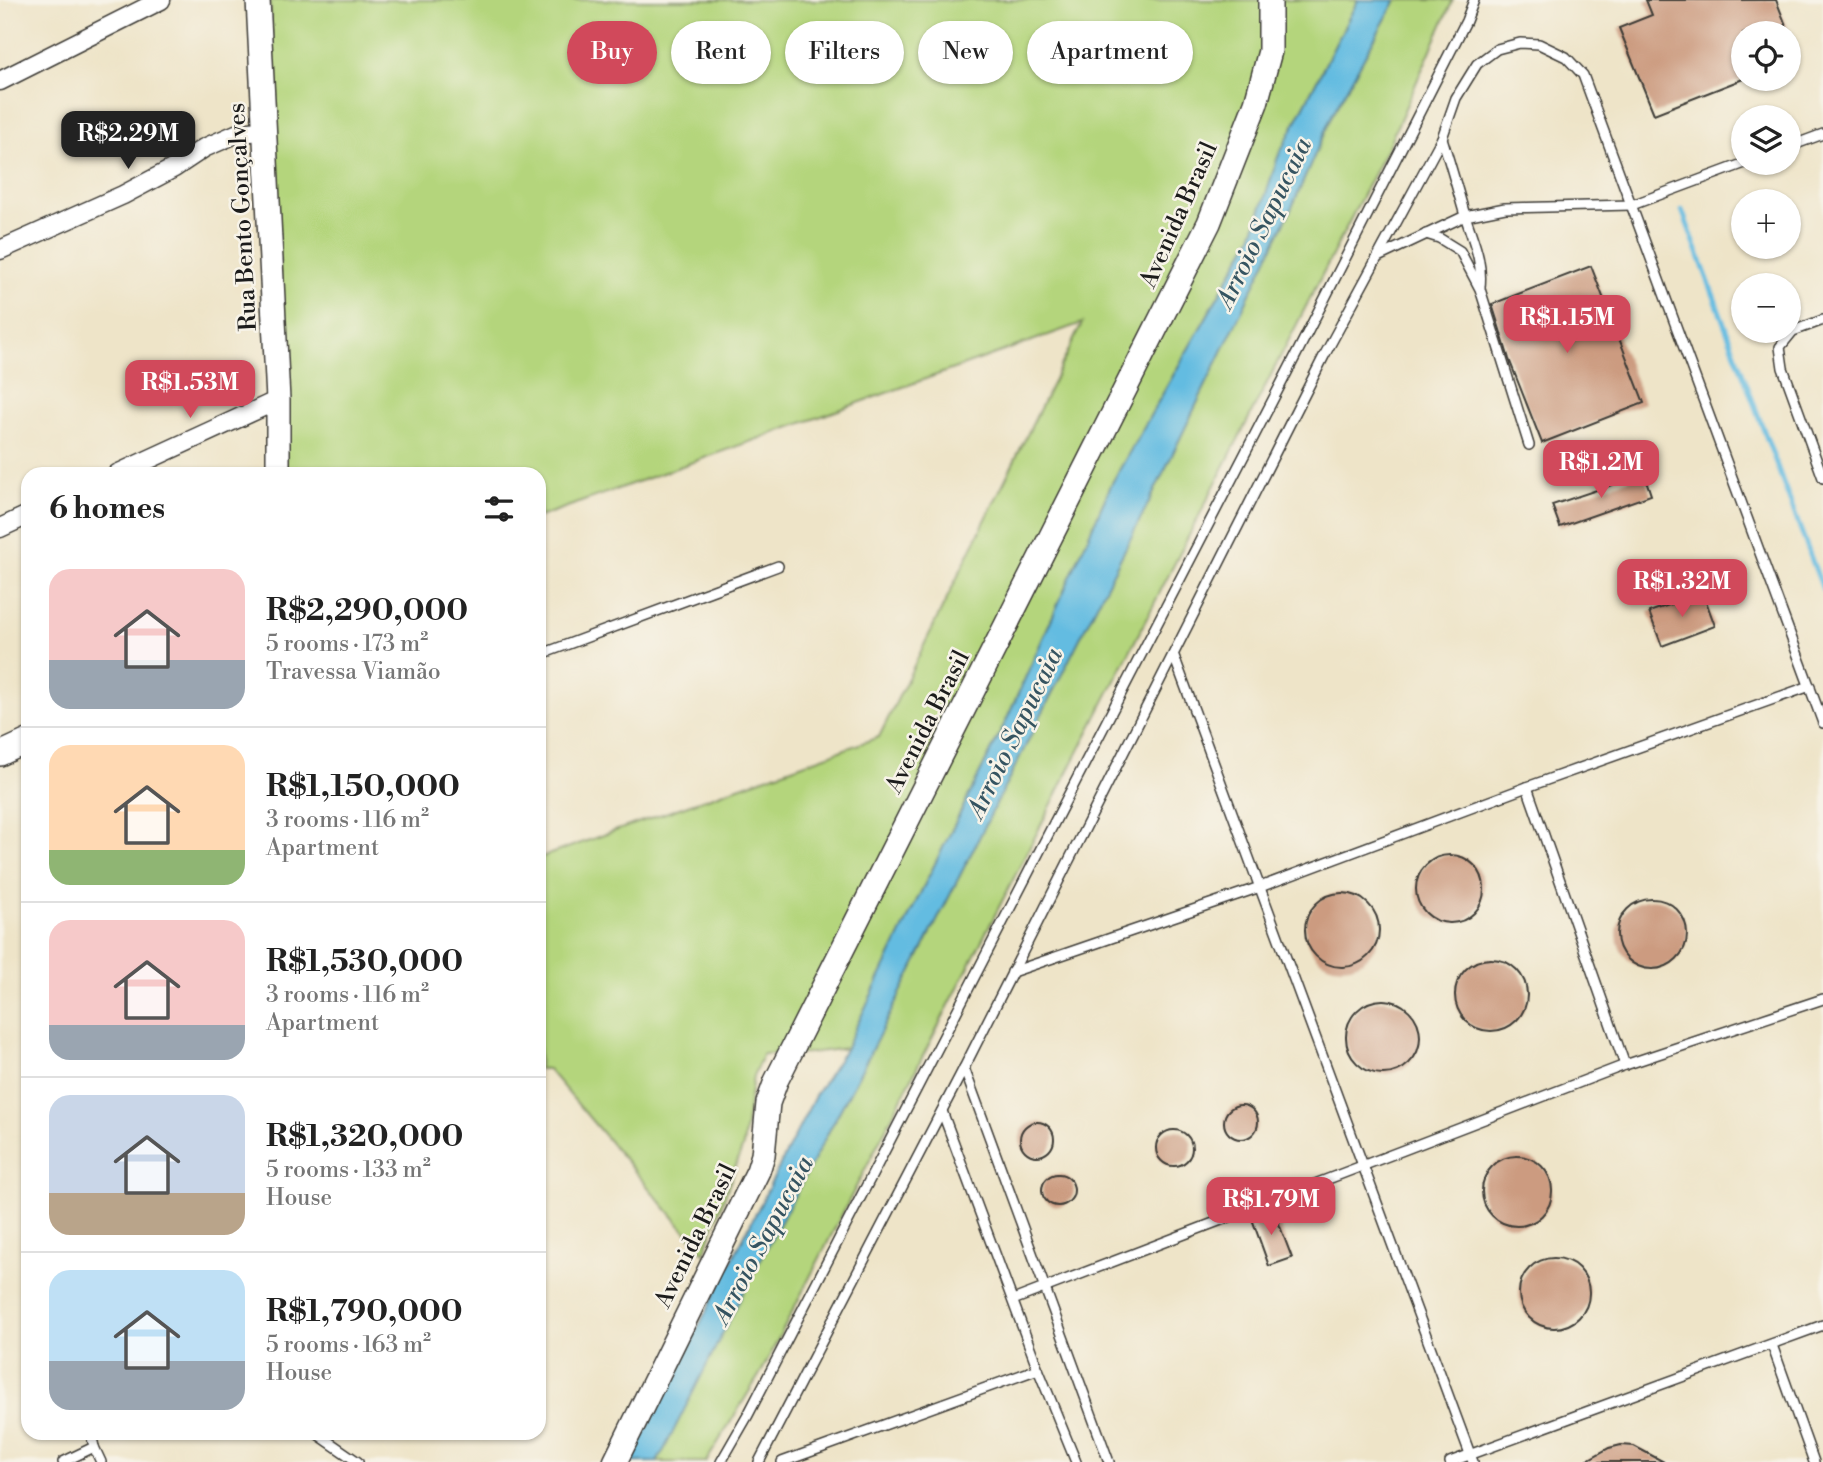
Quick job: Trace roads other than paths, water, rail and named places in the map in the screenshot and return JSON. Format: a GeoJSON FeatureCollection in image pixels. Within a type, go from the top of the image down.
{"type":"FeatureCollection","features":[{"type":"Feature","properties":{"kind":"main road","name":"Rua Bento Gonçalves"},"geometry":{"type":"LineString","coordinates":[[258,0],[278,400],[278,467]]}},
{"type":"Feature","properties":{"kind":"main road","name":"Avenida Brasil"},"geometry":{"type":"LineString","coordinates":[[615,1462],[758,1171],[763,1155],[768,1103],[776,1081],[1209,223],[1256,103],[1270,51],[1270,0]]}},
{"type":"Feature","properties":{"kind":"main road"},"geometry":{"type":"LineString","coordinates":[[0,754],[21,744]]}},
{"type":"Feature","properties":{"kind":"street"},"geometry":{"type":"LineString","coordinates":[[0,81],[161,0]]}},
{"type":"Feature","properties":{"kind":"street"},"geometry":{"type":"LineString","coordinates":[[0,250],[123,195],[204,148],[236,134],[265,130]]}},
{"type":"Feature","properties":{"kind":"street"},"geometry":{"type":"LineString","coordinates":[[132,467],[278,400]]}},
{"type":"Feature","properties":{"kind":"street"},"geometry":{"type":"LineString","coordinates":[[0,528],[21,518]]}},
{"type":"Feature","properties":{"kind":"lane"},"geometry":{"type":"LineString","coordinates":[[721,1462],[748,1415],[1290,367],[1466,21],[1474,0]]}},
{"type":"Feature","properties":{"kind":"lane"},"geometry":{"type":"LineString","coordinates":[[759,1462],[964,1068],[1174,656],[1223,553],[1377,258],[1443,138],[1456,98],[1477,64],[1497,49],[1520,43],[1539,44],[1566,57],[1583,75],[1823,723]]}},
{"type":"Feature","properties":{"kind":"lane"},"geometry":{"type":"LineString","coordinates":[[1801,142],[1823,134]]}},
{"type":"Feature","properties":{"kind":"lane"},"geometry":{"type":"LineString","coordinates":[[1443,138],[1476,245],[1482,270],[1480,289]]}},
{"type":"Feature","properties":{"kind":"lane"},"geometry":{"type":"LineString","coordinates":[[1377,258],[1465,216],[1506,208],[1632,205],[1731,168]]}},
{"type":"Feature","properties":{"kind":"lane"},"geometry":{"type":"LineString","coordinates":[[1426,234],[1439,238],[1460,251],[1480,289],[1529,444]]}},
{"type":"Feature","properties":{"kind":"lane"},"geometry":{"type":"LineString","coordinates":[[1823,320],[1793,331],[1780,347],[1783,368],[1820,463],[1823,478]]}},
{"type":"Feature","properties":{"kind":"lane"},"geometry":{"type":"LineString","coordinates":[[546,652],[778,566]]}},
{"type":"Feature","properties":{"kind":"lane"},"geometry":{"type":"LineString","coordinates":[[1174,656],[1472,1458]]}},
{"type":"Feature","properties":{"kind":"lane"},"geometry":{"type":"LineString","coordinates":[[1012,972],[1259,887],[1527,787],[1810,686]]}},
{"type":"Feature","properties":{"kind":"lane"},"geometry":{"type":"LineString","coordinates":[[1527,787],[1625,1065]]}},
{"type":"Feature","properties":{"kind":"lane"},"geometry":{"type":"LineString","coordinates":[[1013,1300],[1625,1065],[1823,999]]}},
{"type":"Feature","properties":{"kind":"lane"},"geometry":{"type":"LineString","coordinates":[[964,1068],[1109,1462]]}},
{"type":"Feature","properties":{"kind":"lane"},"geometry":{"type":"LineString","coordinates":[[942,1111],[1038,1369],[1076,1462]]}},
{"type":"Feature","properties":{"kind":"lane"},"geometry":{"type":"LineString","coordinates":[[1450,1462],[1472,1458],[1823,1325]]}},
{"type":"Feature","properties":{"kind":"lane"},"geometry":{"type":"LineString","coordinates":[[1772,1345],[1814,1462]]}},
{"type":"Feature","properties":{"kind":"lane"},"geometry":{"type":"LineString","coordinates":[[782,1462],[1038,1369]]}},
{"type":"Feature","properties":{"kind":"lane"},"geometry":{"type":"LineString","coordinates":[[92,1440],[101,1462]]}},
{"type":"Feature","properties":{"kind":"lane"},"geometry":{"type":"LineString","coordinates":[[326,1440],[359,1462]]}},
{"type":"Feature","properties":{"kind":"lane"},"geometry":{"type":"LineString","coordinates":[[63,1462],[94,1447]]}},
{"type":"Feature","properties":{"kind":"water","name":"Arroio Sapucaia"},"geometry":{"type":"Polygon","coordinates":[[[1358,0],[1396,0],[1332,115],[1292,207],[1157,486],[863,1067],[746,1287],[664,1450],[657,1462],[630,1462],[816,1094],[846,1048],[1007,719],[1112,483],[1252,237],[1278,157],[1358,0]]]}},
{"type":"Feature","properties":{"kind":"waterway"},"geometry":{"type":"LineString","coordinates":[[1682,210],[1823,590]]}}]}
